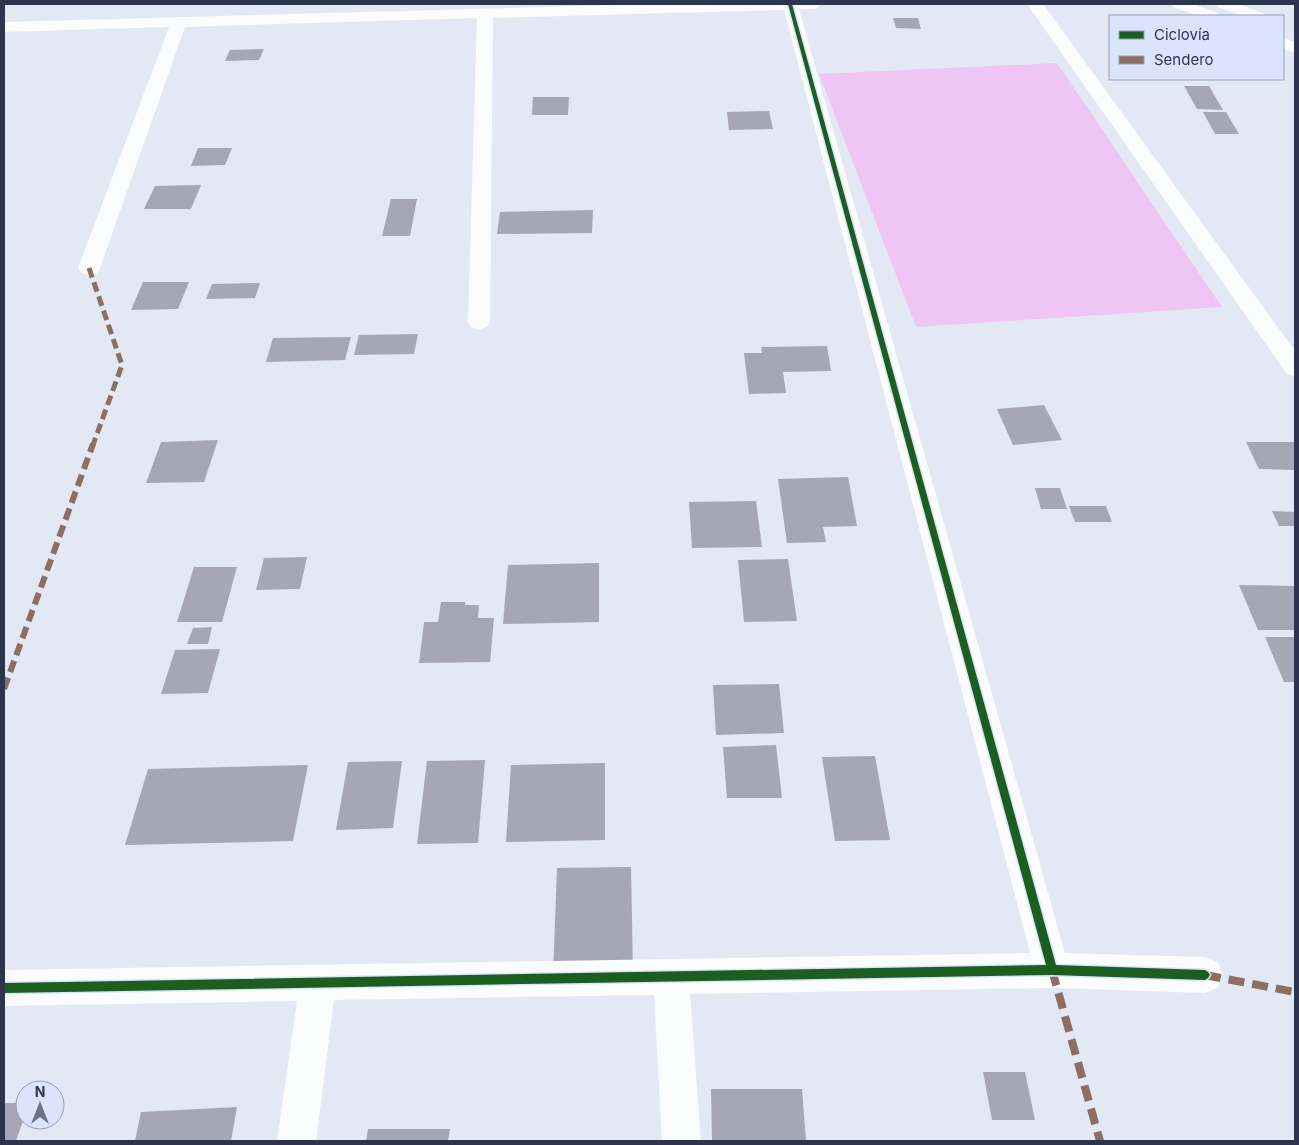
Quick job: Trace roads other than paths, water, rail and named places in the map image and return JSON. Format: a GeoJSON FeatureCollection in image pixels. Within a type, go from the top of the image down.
{"type":"FeatureCollection","features":[{"type":"Feature","properties":{"kind":"main road"},"geometry":{"type":"LineString","coordinates":[[790,4],[1052,970]]}},
{"type":"Feature","properties":{"kind":"main road"},"geometry":{"type":"LineString","coordinates":[[4,27],[815,4]]}},
{"type":"Feature","properties":{"kind":"main road"},"geometry":{"type":"LineString","coordinates":[[1035,4],[1295,368]]}},
{"type":"Feature","properties":{"kind":"main road"},"geometry":{"type":"LineString","coordinates":[[1179,4],[1209,15]]}},
{"type":"Feature","properties":{"kind":"main road"},"geometry":{"type":"LineString","coordinates":[[1224,4],[1254,15]]}},
{"type":"Feature","properties":{"kind":"main road"},"geometry":{"type":"LineString","coordinates":[[479,322],[485,13]]}},
{"type":"Feature","properties":{"kind":"main road"},"geometry":{"type":"LineString","coordinates":[[89,268],[179,22]]}},
{"type":"Feature","properties":{"kind":"main road"},"geometry":{"type":"LineString","coordinates":[[4,988],[1052,970],[1205,975]]}},
{"type":"Feature","properties":{"kind":"main road"},"geometry":{"type":"LineString","coordinates":[[671,978],[682,1141]]}},
{"type":"Feature","properties":{"kind":"main road"},"geometry":{"type":"LineString","coordinates":[[296,1141],[318,984]]}}]}
